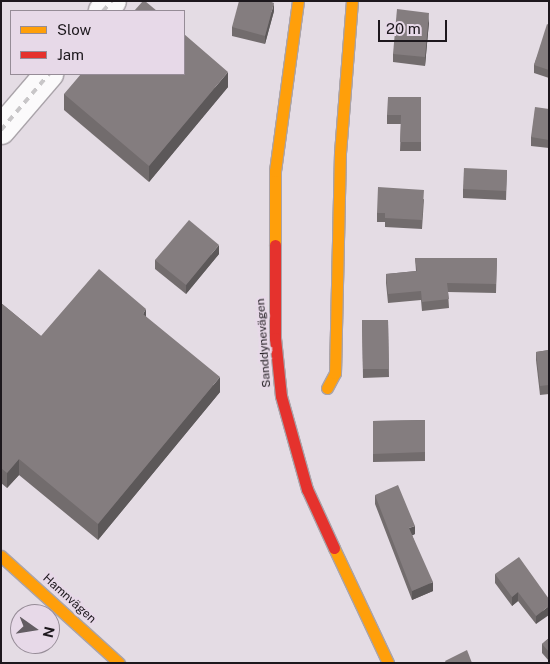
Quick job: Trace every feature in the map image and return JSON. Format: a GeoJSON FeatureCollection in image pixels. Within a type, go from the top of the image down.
{"type":"FeatureCollection","features":[{"type":"Feature","properties":{"kind":"street","name":"Sanddynevägen"},"geometry":{"type":"LineString","coordinates":[[298,1],[282,102],[275,171],[274,318],[281,396],[307,489],[388,663]]}},
{"type":"Feature","properties":{"kind":"street"},"geometry":{"type":"LineString","coordinates":[[327,388],[335,373],[340,153],[352,1]]}},
{"type":"Feature","properties":{"kind":"street"},"geometry":{"type":"LineString","coordinates":[[1,130],[48,75]]}},
{"type":"Feature","properties":{"kind":"street","name":"Hamnvägen"},"geometry":{"type":"LineString","coordinates":[[1,556],[119,663]]}},
{"type":"Feature","properties":{"kind":"building"},"geometry":{"type":"Polygon","coordinates":[[[145,1],[156,10],[135,10],[145,1]]]}},
{"type":"Feature","properties":{"kind":"building"},"geometry":{"type":"Polygon","coordinates":[[[239,1],[269,1],[274,3],[265,36],[232,27],[239,1]]]}},
{"type":"Feature","properties":{"kind":"building"},"geometry":{"type":"Polygon","coordinates":[[[397,9],[429,13],[425,57],[393,54],[397,9]]]}},
{"type":"Feature","properties":{"kind":"building"},"geometry":{"type":"Polygon","coordinates":[[[547,24],[549,25],[549,70],[534,65],[547,24]]]}},
{"type":"Feature","properties":{"kind":"building"},"geometry":{"type":"Polygon","coordinates":[[[185,35],[228,72],[149,166],[64,94],[80,75],[185,75],[185,35]]]}},
{"type":"Feature","properties":{"kind":"building"},"geometry":{"type":"Polygon","coordinates":[[[388,97],[421,97],[421,142],[400,142],[401,115],[387,115],[388,97]]]}},
{"type":"Feature","properties":{"kind":"building"},"geometry":{"type":"Polygon","coordinates":[[[535,107],[549,109],[549,140],[531,137],[535,107]]]}},
{"type":"Feature","properties":{"kind":"building"},"geometry":{"type":"Polygon","coordinates":[[[464,168],[507,170],[506,191],[463,189],[464,168]]]}},
{"type":"Feature","properties":{"kind":"building"},"geometry":{"type":"Polygon","coordinates":[[[378,187],[424,190],[422,220],[385,218],[385,213],[377,213],[378,187]]]}},
{"type":"Feature","properties":{"kind":"building"},"geometry":{"type":"Polygon","coordinates":[[[189,220],[219,245],[186,285],[155,260],[189,220]]]}},
{"type":"Feature","properties":{"kind":"building"},"geometry":{"type":"Polygon","coordinates":[[[415,258],[497,258],[496,284],[447,283],[449,299],[422,302],[421,291],[388,294],[386,274],[417,271],[415,258]]]}},
{"type":"Feature","properties":{"kind":"building"},"geometry":{"type":"Polygon","coordinates":[[[99,269],[146,309],[143,314],[220,377],[98,524],[19,459],[7,473],[1,468],[1,303],[41,336],[99,269]]]}},
{"type":"Feature","properties":{"kind":"building"},"geometry":{"type":"Polygon","coordinates":[[[362,320],[388,320],[389,369],[363,369],[362,320]]]}},
{"type":"Feature","properties":{"kind":"building"},"geometry":{"type":"Polygon","coordinates":[[[549,350],[549,385],[540,386],[536,352],[549,350]]]}},
{"type":"Feature","properties":{"kind":"building"},"geometry":{"type":"Polygon","coordinates":[[[425,420],[425,452],[373,454],[373,421],[425,420]]]}},
{"type":"Feature","properties":{"kind":"building"},"geometry":{"type":"Polygon","coordinates":[[[398,485],[415,526],[409,528],[433,582],[412,591],[375,495],[398,485]]]}},
{"type":"Feature","properties":{"kind":"building"},"geometry":{"type":"Polygon","coordinates":[[[519,557],[549,599],[549,606],[536,616],[518,592],[512,597],[495,574],[519,557]]]}},
{"type":"Feature","properties":{"kind":"building"},"geometry":{"type":"Polygon","coordinates":[[[549,638],[549,652],[542,644],[549,638]]]}},
{"type":"Feature","properties":{"kind":"building"},"geometry":{"type":"Polygon","coordinates":[[[467,650],[472,663],[446,663],[445,661],[467,650]]]}},
{"type":"Feature","properties":{"kind":"railway"},"geometry":{"type":"LineString","coordinates":[[104,10],[112,1]]}},
{"type":"Feature","properties":{"kind":"railway"},"geometry":{"type":"LineString","coordinates":[[1,130],[48,75]]}},
{"type":"Feature","properties":{"kind":"traffic: slow"},"geometry":{"type":"LineString","coordinates":[[275,245],[275,171],[298,1]]}},
{"type":"Feature","properties":{"kind":"traffic: slow"},"geometry":{"type":"LineString","coordinates":[[327,388],[335,373],[340,153],[352,1]]}},
{"type":"Feature","properties":{"kind":"traffic: slow"},"geometry":{"type":"LineString","coordinates":[[334,548],[388,663]]}},
{"type":"Feature","properties":{"kind":"traffic: slow"},"geometry":{"type":"LineString","coordinates":[[1,556],[119,663]]}},
{"type":"Feature","properties":{"kind":"traffic: jam"},"geometry":{"type":"LineString","coordinates":[[275,245],[275,338],[281,396],[307,489],[334,548]]}}]}
